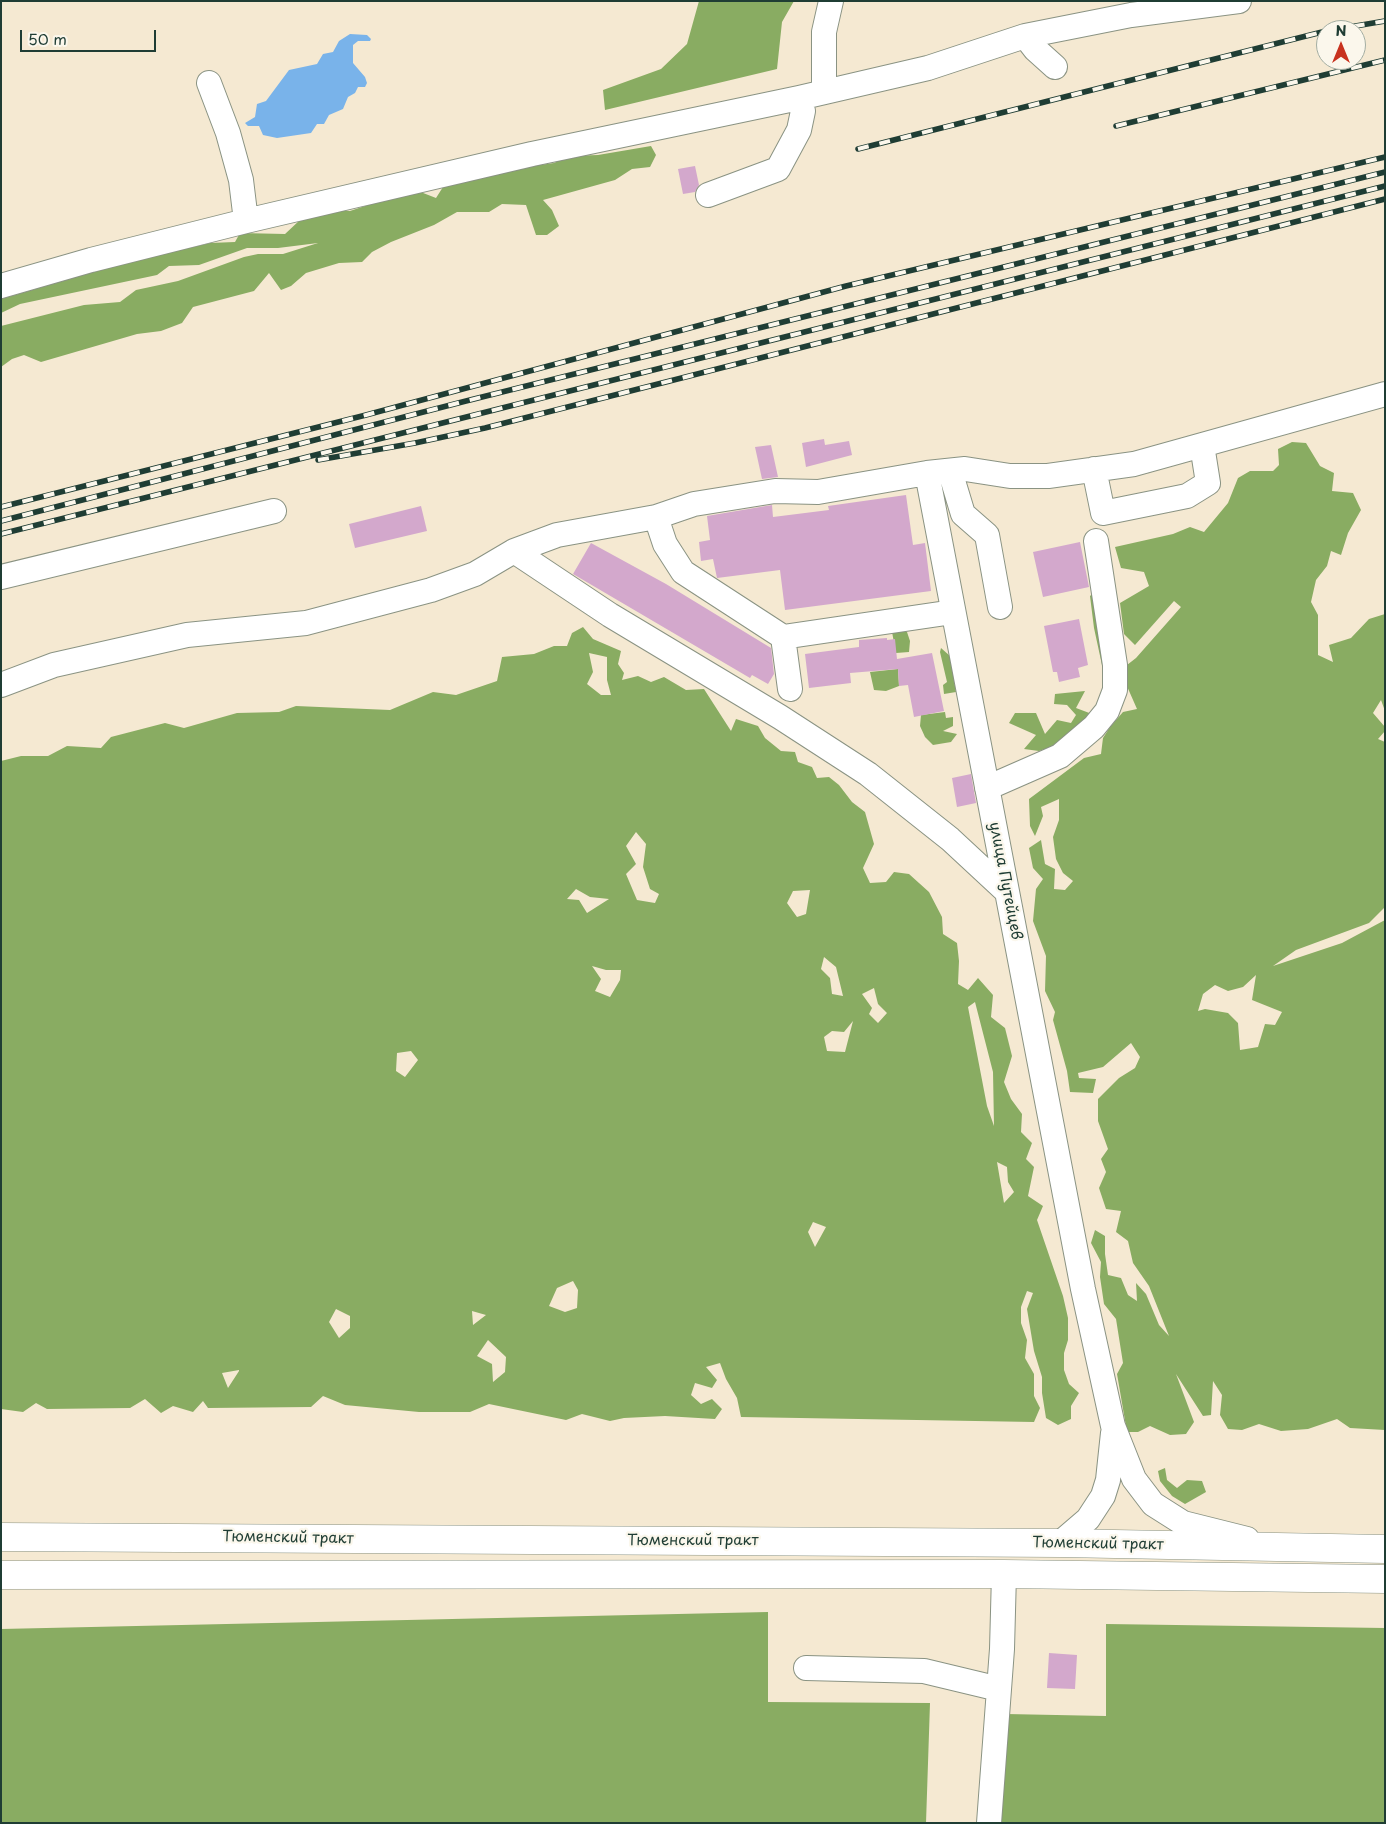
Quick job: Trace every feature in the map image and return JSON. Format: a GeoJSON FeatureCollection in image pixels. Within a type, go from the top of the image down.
{"type":"FeatureCollection","features":[{"type":"Feature","properties":{"kind":"main road","name":"Тюменский тракт"},"geometry":{"type":"LineString","coordinates":[[1,1537],[1060,1543],[1385,1549]]}},
{"type":"Feature","properties":{"kind":"main road","name":"Тюменский тракт"},"geometry":{"type":"LineString","coordinates":[[1,1575],[1004,1574],[1385,1579]]}},
{"type":"Feature","properties":{"kind":"street"},"geometry":{"type":"LineString","coordinates":[[824,92],[824,32],[831,1]]}},
{"type":"Feature","properties":{"kind":"street"},"geometry":{"type":"LineString","coordinates":[[1,286],[91,260],[246,221],[532,154],[799,98],[928,68],[1025,36],[1131,14],[1239,1]]}},
{"type":"Feature","properties":{"kind":"street"},"geometry":{"type":"LineString","coordinates":[[1025,36],[1035,50],[1055,67]]}},
{"type":"Feature","properties":{"kind":"street"},"geometry":{"type":"LineString","coordinates":[[208,83],[228,133],[241,180],[246,221]]}},
{"type":"Feature","properties":{"kind":"street"},"geometry":{"type":"LineString","coordinates":[[708,195],[778,170],[799,130],[803,111],[799,98]]}},
{"type":"Feature","properties":{"kind":"street"},"geometry":{"type":"LineString","coordinates":[[1,685],[54,666],[187,635],[306,623],[430,590],[475,574],[514,552],[557,535],[656,518],[694,504],[775,491],[818,492],[926,473],[965,469],[1010,476],[1048,476],[1134,464],[1385,394]]}},
{"type":"Feature","properties":{"kind":"street"},"geometry":{"type":"LineString","coordinates":[[1094,470],[1103,513],[1187,496],[1208,483],[1202,445]]}},
{"type":"Feature","properties":{"kind":"street"},"geometry":{"type":"LineString","coordinates":[[950,471],[963,514],[987,535],[1000,607]]}},
{"type":"Feature","properties":{"kind":"street","name":"улица Путейцев"},"geometry":{"type":"LineString","coordinates":[[926,473],[1083,1289],[1113,1426]]}},
{"type":"Feature","properties":{"kind":"street"},"geometry":{"type":"LineString","coordinates":[[1,577],[274,511]]}},
{"type":"Feature","properties":{"kind":"street"},"geometry":{"type":"LineString","coordinates":[[656,518],[665,544],[683,572],[783,638],[953,612]]}},
{"type":"Feature","properties":{"kind":"street"},"geometry":{"type":"LineString","coordinates":[[987,788],[1060,756],[1094,727],[1107,711],[1114,690],[1115,666],[1096,542]]}},
{"type":"Feature","properties":{"kind":"street"},"geometry":{"type":"LineString","coordinates":[[514,552],[610,615],[780,716],[868,774],[950,839],[1006,891]]}},
{"type":"Feature","properties":{"kind":"street"},"geometry":{"type":"LineString","coordinates":[[783,638],[790,689]]}},
{"type":"Feature","properties":{"kind":"street"},"geometry":{"type":"LineString","coordinates":[[1060,1543],[1088,1519],[1103,1496],[1111,1458],[1113,1426]]}},
{"type":"Feature","properties":{"kind":"street"},"geometry":{"type":"LineString","coordinates":[[1113,1426],[1134,1479],[1153,1504],[1183,1523],[1281,1547]]}},
{"type":"Feature","properties":{"kind":"street"},"geometry":{"type":"LineString","coordinates":[[989,1823],[999,1689],[1004,1574]]}},
{"type":"Feature","properties":{"kind":"street"},"geometry":{"type":"LineString","coordinates":[[806,1668],[924,1671],[999,1689]]}},
{"type":"Feature","properties":{"kind":"green space"},"geometry":{"type":"Polygon","coordinates":[[[699,1],[794,1],[782,22],[777,69],[605,110],[603,90],[661,69],[687,44],[699,1]]]}},
{"type":"Feature","properties":{"kind":"green space"},"geometry":{"type":"Polygon","coordinates":[[[651,146],[656,155],[650,167],[632,169],[615,180],[543,200],[552,210],[559,226],[547,235],[536,235],[526,205],[502,204],[489,212],[457,212],[434,225],[391,242],[372,252],[362,262],[339,263],[306,273],[291,286],[281,290],[269,273],[254,291],[193,307],[182,323],[161,331],[137,334],[41,362],[24,355],[12,359],[1,367],[1,326],[84,305],[120,302],[136,290],[178,281],[244,257],[258,254],[283,254],[318,243],[278,248],[247,248],[199,265],[169,266],[157,275],[20,304],[1,313],[1,299],[121,264],[210,243],[235,242],[240,233],[285,234],[300,220],[331,210],[350,211],[418,191],[436,198],[443,187],[474,174],[554,163],[569,156],[598,155],[651,146]]]}},
{"type":"Feature","properties":{"kind":"green space"},"geometry":{"type":"Polygon","coordinates":[[[1292,442],[1306,443],[1320,466],[1334,473],[1332,491],[1353,493],[1361,510],[1348,533],[1341,555],[1331,551],[1327,566],[1316,580],[1311,602],[1318,615],[1318,655],[1333,662],[1329,645],[1351,638],[1369,619],[1385,614],[1385,711],[1381,700],[1373,713],[1385,727],[1385,731],[1378,739],[1385,742],[1385,907],[1369,923],[1296,950],[1273,966],[1342,943],[1385,920],[1385,1430],[1350,1428],[1337,1419],[1308,1429],[1281,1431],[1259,1424],[1242,1430],[1228,1429],[1220,1415],[1222,1395],[1213,1381],[1211,1415],[1203,1416],[1176,1374],[1194,1422],[1186,1434],[1170,1435],[1150,1426],[1138,1432],[1127,1432],[1117,1374],[1123,1363],[1116,1319],[1104,1304],[1100,1277],[1101,1262],[1091,1243],[1095,1230],[1105,1236],[1108,1275],[1121,1278],[1128,1295],[1137,1301],[1136,1283],[1146,1294],[1159,1325],[1169,1336],[1149,1286],[1133,1263],[1128,1241],[1116,1232],[1121,1211],[1106,1209],[1099,1188],[1106,1172],[1101,1159],[1108,1149],[1098,1121],[1098,1099],[1119,1078],[1135,1068],[1140,1057],[1131,1043],[1103,1067],[1078,1073],[1079,1078],[1096,1079],[1093,1093],[1070,1092],[1067,1071],[1053,1020],[1055,1012],[1045,991],[1046,956],[1033,921],[1036,889],[1043,879],[1033,868],[1029,848],[1041,840],[1045,864],[1055,869],[1054,889],[1065,890],[1073,881],[1063,873],[1056,859],[1053,837],[1059,820],[1059,799],[1041,807],[1043,816],[1035,836],[1030,826],[1029,799],[1084,758],[1101,754],[1103,738],[1110,727],[1123,712],[1137,709],[1126,684],[1127,665],[1136,658],[1181,607],[1174,601],[1135,645],[1124,634],[1120,603],[1149,586],[1144,572],[1121,568],[1115,547],[1173,534],[1190,527],[1204,532],[1228,503],[1238,478],[1250,471],[1273,471],[1279,465],[1278,449],[1292,442]],[[1256,975],[1243,987],[1228,991],[1215,985],[1203,994],[1198,1011],[1205,1009],[1228,1013],[1238,1023],[1240,1050],[1258,1047],[1265,1024],[1275,1025],[1282,1012],[1252,1000],[1256,975]]]}},
{"type":"Feature","properties":{"kind":"green space"},"geometry":{"type":"Polygon","coordinates":[[[1097,590],[1105,679],[1094,628],[1090,596],[1097,590]]]}},
{"type":"Feature","properties":{"kind":"green space"},"geometry":{"type":"Polygon","coordinates":[[[583,627],[593,639],[621,651],[618,664],[624,673],[622,680],[638,676],[651,682],[664,677],[686,690],[704,689],[731,731],[736,719],[758,726],[765,738],[781,751],[795,752],[798,762],[812,767],[817,778],[829,777],[839,785],[852,802],[865,812],[874,844],[863,868],[870,883],[886,882],[894,872],[909,874],[929,892],[942,917],[943,934],[957,943],[959,961],[958,984],[968,990],[978,978],[993,995],[991,1017],[1005,1028],[1012,1056],[1004,1082],[1011,1099],[1022,1114],[1021,1132],[1032,1143],[1026,1159],[1034,1167],[1028,1196],[1043,1206],[1037,1220],[1063,1296],[1068,1318],[1068,1340],[1064,1353],[1064,1370],[1069,1384],[1079,1393],[1071,1406],[1071,1419],[1058,1425],[1046,1418],[1042,1393],[1042,1377],[1034,1351],[1027,1309],[1033,1293],[1027,1291],[1021,1307],[1021,1323],[1027,1340],[1025,1358],[1034,1374],[1034,1396],[1040,1408],[1034,1422],[741,1417],[737,1398],[726,1379],[720,1363],[706,1367],[717,1380],[712,1388],[695,1383],[691,1395],[701,1404],[712,1399],[722,1409],[715,1419],[665,1416],[624,1418],[610,1421],[582,1414],[566,1420],[489,1404],[470,1412],[419,1412],[345,1405],[323,1396],[311,1407],[208,1408],[203,1401],[193,1412],[173,1406],[161,1413],[145,1399],[130,1408],[47,1409],[36,1403],[23,1412],[1,1409],[1,761],[21,756],[48,756],[67,746],[101,748],[111,737],[165,723],[184,728],[237,713],[279,712],[296,706],[390,710],[433,692],[456,695],[497,681],[502,657],[534,654],[554,646],[567,646],[572,633],[583,627]],[[589,653],[593,672],[587,684],[601,695],[611,695],[607,680],[607,657],[589,653]],[[636,832],[626,846],[636,864],[626,874],[637,900],[655,903],[659,894],[650,889],[643,867],[646,844],[636,832]],[[576,889],[567,899],[579,900],[587,913],[609,899],[590,897],[576,889]],[[810,890],[793,891],[787,903],[797,917],[806,914],[810,890]],[[824,957],[821,969],[830,978],[832,994],[843,996],[836,967],[824,957]],[[592,966],[601,979],[595,991],[610,997],[620,980],[621,970],[606,970],[592,966]],[[874,988],[862,994],[872,1008],[869,1014],[878,1023],[887,1013],[878,1004],[874,988]],[[975,1002],[968,1007],[987,1106],[994,1126],[993,1072],[975,1002]],[[853,1021],[844,1032],[832,1031],[824,1037],[827,1051],[845,1052],[853,1021]],[[411,1051],[397,1053],[396,1071],[405,1077],[418,1060],[411,1051]],[[997,1162],[1004,1203],[1014,1192],[1008,1182],[1007,1167],[997,1162]],[[813,1222],[808,1232],[815,1247],[826,1227],[813,1222]],[[573,1281],[557,1288],[549,1306],[565,1312],[577,1308],[578,1290],[573,1281]],[[336,1309],[329,1322],[339,1338],[350,1328],[350,1316],[336,1309]],[[472,1311],[473,1325],[486,1315],[472,1311]],[[488,1340],[477,1356],[492,1364],[493,1382],[505,1372],[506,1357],[488,1340]],[[239,1371],[222,1373],[228,1388],[239,1371]]]}},
{"type":"Feature","properties":{"kind":"green space"},"geometry":{"type":"Polygon","coordinates":[[[899,629],[907,632],[910,641],[909,652],[896,653],[892,632],[899,629]]]}},
{"type":"Feature","properties":{"kind":"green space"},"geometry":{"type":"Polygon","coordinates":[[[941,648],[950,656],[956,692],[944,694],[943,685],[947,682],[940,652],[941,648]]]}},
{"type":"Feature","properties":{"kind":"green space"},"geometry":{"type":"Polygon","coordinates":[[[898,669],[899,686],[886,691],[874,690],[870,672],[898,669]]]}},
{"type":"Feature","properties":{"kind":"green space"},"geometry":{"type":"Polygon","coordinates":[[[1085,691],[1076,708],[1092,714],[1060,744],[1039,751],[1024,749],[1036,735],[1009,723],[1015,713],[1036,713],[1045,734],[1057,720],[1071,723],[1076,715],[1067,705],[1054,704],[1055,694],[1085,691]]]}},
{"type":"Feature","properties":{"kind":"green space"},"geometry":{"type":"Polygon","coordinates":[[[945,712],[946,718],[953,717],[953,726],[943,731],[957,734],[951,742],[933,745],[925,737],[920,726],[921,715],[945,712]]]}},
{"type":"Feature","properties":{"kind":"green space"},"geometry":{"type":"Polygon","coordinates":[[[1165,1468],[1167,1480],[1177,1488],[1187,1480],[1202,1481],[1206,1492],[1185,1504],[1172,1496],[1160,1481],[1158,1471],[1165,1468]]]}},
{"type":"Feature","properties":{"kind":"green space"},"geometry":{"type":"Polygon","coordinates":[[[768,1612],[768,1702],[930,1703],[926,1823],[1,1823],[1,1629],[768,1612]]]}},
{"type":"Feature","properties":{"kind":"green space"},"geometry":{"type":"Polygon","coordinates":[[[1106,1624],[1385,1628],[1385,1823],[999,1823],[1006,1714],[1106,1716],[1106,1624]]]}},
{"type":"Feature","properties":{"kind":"water"},"geometry":{"type":"Polygon","coordinates":[[[350,34],[367,35],[371,39],[370,41],[358,41],[353,45],[353,63],[365,77],[367,83],[365,87],[358,87],[355,93],[348,97],[343,109],[329,115],[324,124],[317,124],[311,133],[277,138],[263,135],[259,126],[248,126],[245,123],[255,117],[257,104],[266,101],[289,70],[317,64],[323,54],[333,52],[339,41],[350,34]]]}},
{"type":"Feature","properties":{"kind":"building"},"geometry":{"type":"Polygon","coordinates":[[[695,166],[699,185],[695,192],[683,194],[678,169],[695,166]]]}},
{"type":"Feature","properties":{"kind":"building"},"geometry":{"type":"Polygon","coordinates":[[[824,439],[825,445],[849,441],[852,455],[806,467],[802,443],[824,439]]]}},
{"type":"Feature","properties":{"kind":"building"},"geometry":{"type":"Polygon","coordinates":[[[771,445],[778,477],[762,479],[755,447],[771,445]]]}},
{"type":"Feature","properties":{"kind":"building"},"geometry":{"type":"Polygon","coordinates":[[[906,495],[913,545],[925,543],[931,591],[785,610],[780,570],[717,578],[713,559],[701,561],[699,542],[710,540],[707,516],[772,505],[773,517],[829,510],[828,506],[906,495]]]}},
{"type":"Feature","properties":{"kind":"building"},"geometry":{"type":"Polygon","coordinates":[[[421,506],[427,531],[355,548],[349,524],[421,506]]]}},
{"type":"Feature","properties":{"kind":"building"},"geometry":{"type":"Polygon","coordinates":[[[1080,542],[1089,587],[1043,597],[1033,552],[1080,542]]]}},
{"type":"Feature","properties":{"kind":"building"},"geometry":{"type":"Polygon","coordinates":[[[591,543],[666,584],[771,648],[774,674],[768,684],[752,675],[750,678],[573,574],[591,543]]]}},
{"type":"Feature","properties":{"kind":"building"},"geometry":{"type":"Polygon","coordinates":[[[1079,619],[1088,665],[1078,668],[1080,677],[1059,682],[1057,672],[1053,672],[1044,626],[1079,619]]]}},
{"type":"Feature","properties":{"kind":"building"},"geometry":{"type":"Polygon","coordinates":[[[887,638],[887,640],[895,639],[897,659],[932,653],[944,711],[914,717],[908,685],[899,686],[898,669],[850,673],[851,683],[809,688],[805,654],[859,647],[859,640],[887,638]]]}},
{"type":"Feature","properties":{"kind":"building"},"geometry":{"type":"Polygon","coordinates":[[[971,774],[976,803],[957,807],[952,778],[971,774]]]}},
{"type":"Feature","properties":{"kind":"building"},"geometry":{"type":"Polygon","coordinates":[[[1049,1653],[1077,1655],[1075,1689],[1047,1688],[1049,1653]]]}},
{"type":"Feature","properties":{"kind":"railway"},"geometry":{"type":"LineString","coordinates":[[1366,24],[1385,21]]}},
{"type":"Feature","properties":{"kind":"railway"},"geometry":{"type":"LineString","coordinates":[[858,149],[1316,34]]}},
{"type":"Feature","properties":{"kind":"railway"},"geometry":{"type":"LineString","coordinates":[[1116,126],[1385,60]]}},
{"type":"Feature","properties":{"kind":"railway"},"geometry":{"type":"LineString","coordinates":[[1,507],[366,415],[846,286],[1385,157]]}},
{"type":"Feature","properties":{"kind":"railway"},"geometry":{"type":"LineString","coordinates":[[1,521],[466,401],[1385,172]]}},
{"type":"Feature","properties":{"kind":"railway"},"geometry":{"type":"LineString","coordinates":[[1,534],[1385,186]]}},
{"type":"Feature","properties":{"kind":"railway"},"geometry":{"type":"LineString","coordinates":[[318,460],[415,443],[485,428],[1385,199]]}}]}
